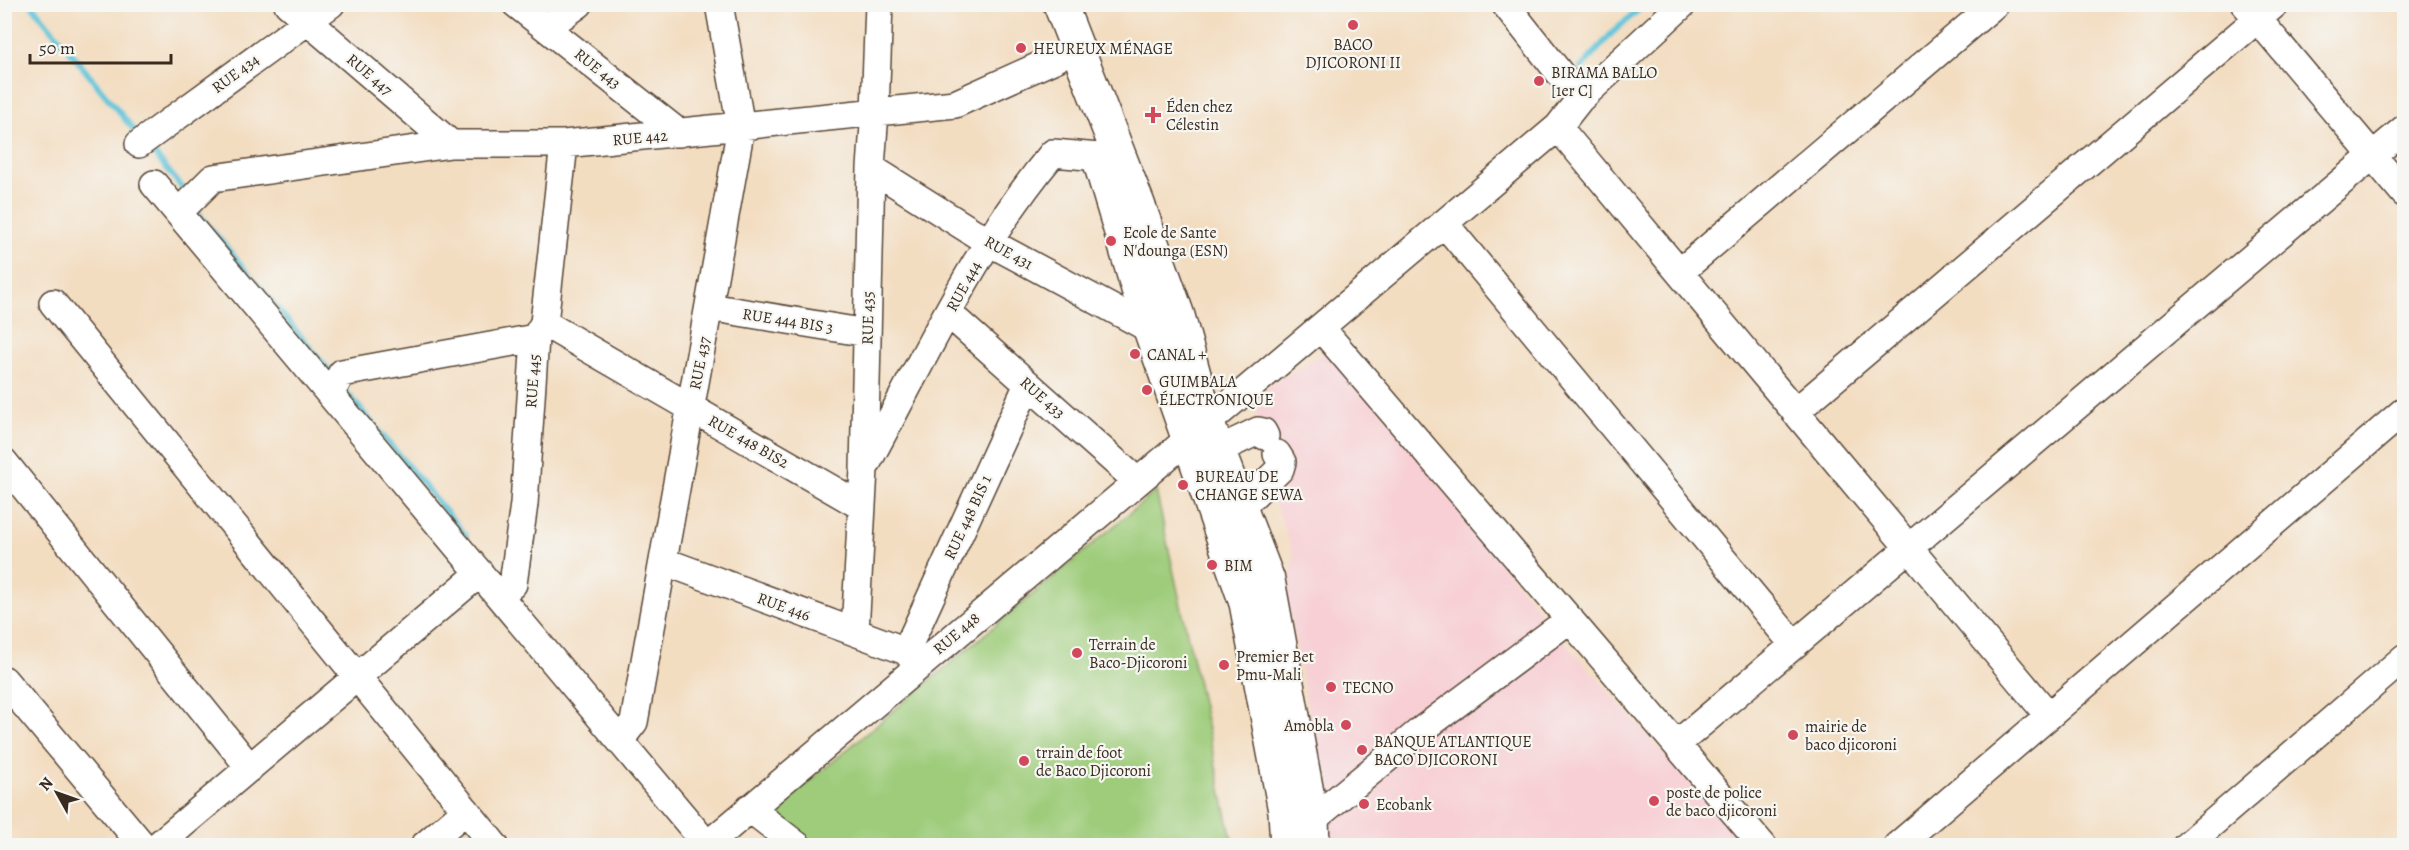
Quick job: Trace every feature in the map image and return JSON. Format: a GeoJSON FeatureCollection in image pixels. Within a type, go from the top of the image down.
{"type":"FeatureCollection","features":[{"type":"Feature","properties":{"kind":"main road"},"geometry":{"type":"LineString","coordinates":[[1055,9],[1058,58],[1099,157],[1150,329],[1240,508],[1268,580],[1313,833]]}},
{"type":"Feature","properties":{"kind":"main road"},"geometry":{"type":"LineString","coordinates":[[1055,9],[1138,204],[1178,316],[1246,603],[1285,811],[1287,846]]}},
{"type":"Feature","properties":{"kind":"street","name":"RUE 434"},"geometry":{"type":"LineString","coordinates":[[139,144],[298,12],[331,4]]}},
{"type":"Feature","properties":{"kind":"street","name":"RUE 443"},"geometry":{"type":"LineString","coordinates":[[516,4],[679,133]]}},
{"type":"Feature","properties":{"kind":"street"},"geometry":{"type":"LineString","coordinates":[[547,27],[579,4]]}},
{"type":"Feature","properties":{"kind":"street","name":"RUE 437"},"geometry":{"type":"LineString","coordinates":[[626,732],[663,561],[741,127],[719,4]]}},
{"type":"Feature","properties":{"kind":"street","name":"RUE 435"},"geometry":{"type":"LineString","coordinates":[[855,632],[864,469],[871,168],[879,4]]}},
{"type":"Feature","properties":{"kind":"street"},"geometry":{"type":"LineString","coordinates":[[1505,4],[1580,99]]}},
{"type":"Feature","properties":{"kind":"street"},"geometry":{"type":"LineString","coordinates":[[1205,436],[1321,328],[1558,127],[1580,99],[1683,4]]}},
{"type":"Feature","properties":{"kind":"street"},"geometry":{"type":"LineString","coordinates":[[1680,272],[1995,4]]}},
{"type":"Feature","properties":{"kind":"street"},"geometry":{"type":"LineString","coordinates":[[1795,411],[2259,9],[2404,194]]}},
{"type":"Feature","properties":{"kind":"street","name":"RUE 447"},"geometry":{"type":"LineString","coordinates":[[298,12],[451,144]]}},
{"type":"Feature","properties":{"kind":"street","name":"RUE 442"},"geometry":{"type":"LineString","coordinates":[[178,213],[213,178],[451,144],[564,144],[875,111],[925,109],[955,104],[1058,58]]}},
{"type":"Feature","properties":{"kind":"street"},"geometry":{"type":"LineString","coordinates":[[1558,127],[2049,716]]}},
{"type":"Feature","properties":{"kind":"street"},"geometry":{"type":"LineString","coordinates":[[1677,744],[2404,129]]}},
{"type":"Feature","properties":{"kind":"street","name":"RUE 445"},"geometry":{"type":"LineString","coordinates":[[505,590],[524,504],[540,330],[564,144]]}},
{"type":"Feature","properties":{"kind":"street","name":"RUE 444"},"geometry":{"type":"LineString","coordinates":[[864,469],[987,241],[1027,184],[1053,153],[1099,157]]}},
{"type":"Feature","properties":{"kind":"street","name":"RUE 431"},"geometry":{"type":"LineString","coordinates":[[871,168],[987,241],[1150,329]]}},
{"type":"Feature","properties":{"kind":"street"},"geometry":{"type":"LineString","coordinates":[[154,183],[480,573],[505,590],[626,732],[707,845]]}},
{"type":"Feature","properties":{"kind":"street"},"geometry":{"type":"LineString","coordinates":[[1444,223],[1794,645]]}},
{"type":"Feature","properties":{"kind":"street"},"geometry":{"type":"LineString","coordinates":[[53,303],[495,846]]}},
{"type":"Feature","properties":{"kind":"street","name":"RUE 444 BIS 3"},"geometry":{"type":"LineString","coordinates":[[709,307],[867,333]]}},
{"type":"Feature","properties":{"kind":"street","name":"RUE 433"},"geometry":{"type":"LineString","coordinates":[[948,313],[1137,481]]}},
{"type":"Feature","properties":{"kind":"street"},"geometry":{"type":"LineString","coordinates":[[1321,328],[1763,846]]}},
{"type":"Feature","properties":{"kind":"street"},"geometry":{"type":"LineString","coordinates":[[330,394],[342,373],[540,330]]}},
{"type":"Feature","properties":{"kind":"street","name":"RUE 448 BIS2"},"geometry":{"type":"LineString","coordinates":[[540,330],[691,408],[861,506]]}},
{"type":"Feature","properties":{"kind":"street","name":"RUE 448 BIS 1"},"geometry":{"type":"LineString","coordinates":[[912,658],[1028,384]]}},
{"type":"Feature","properties":{"kind":"street"},"geometry":{"type":"LineString","coordinates":[[1897,846],[2402,418]]}},
{"type":"Feature","properties":{"kind":"street"},"geometry":{"type":"LineString","coordinates":[[1205,436],[1263,432],[1282,462],[1280,469],[1240,508]]}},
{"type":"Feature","properties":{"kind":"street","name":"RUE 448"},"geometry":{"type":"LineString","coordinates":[[707,845],[912,658],[1137,481],[1205,436]]}},
{"type":"Feature","properties":{"kind":"street"},"geometry":{"type":"LineString","coordinates":[[4,462],[250,768]]}},
{"type":"Feature","properties":{"kind":"street","name":"RUE 446"},"geometry":{"type":"LineString","coordinates":[[663,561],[855,632],[912,658]]}},
{"type":"Feature","properties":{"kind":"street"},"geometry":{"type":"LineString","coordinates":[[157,846],[480,573]]}},
{"type":"Feature","properties":{"kind":"street"},"geometry":{"type":"LineString","coordinates":[[1313,833],[1419,732],[1570,619]]}},
{"type":"Feature","properties":{"kind":"street"},"geometry":{"type":"LineString","coordinates":[[2186,846],[2404,658]]}},
{"type":"Feature","properties":{"kind":"street"},"geometry":{"type":"LineString","coordinates":[[4,680],[144,846]]}},
{"type":"Feature","properties":{"kind":"street"},"geometry":{"type":"LineString","coordinates":[[749,808],[798,846]]}},
{"type":"Feature","properties":{"kind":"street"},"geometry":{"type":"LineString","coordinates":[[424,846],[466,810]]}},
{"type":"Feature","properties":{"kind":"shaded area"},"geometry":{"type":"Polygon","coordinates":[[[1332,349],[1556,632],[1745,845],[1323,845],[1326,777],[1314,741],[1287,598],[1294,556],[1250,433],[1267,386],[1332,349]]]}},
{"type":"Feature","properties":{"kind":"green space","name":"Terrain de Baco-Djicoroni"},"geometry":{"type":"Polygon","coordinates":[[[1156,491],[1233,845],[811,845],[769,815],[1156,491]]]}},
{"type":"Feature","properties":{"kind":"waterway"},"geometry":{"type":"LineString","coordinates":[[31,4],[138,135]]}},
{"type":"Feature","properties":{"kind":"waterway"},"geometry":{"type":"LineString","coordinates":[[1581,68],[1612,33],[1645,4]]}},
{"type":"Feature","properties":{"kind":"waterway"},"geometry":{"type":"LineString","coordinates":[[147,145],[185,191]]}},
{"type":"Feature","properties":{"kind":"waterway"},"geometry":{"type":"LineString","coordinates":[[195,210],[332,374]]}},
{"type":"Feature","properties":{"kind":"waterway"},"geometry":{"type":"LineString","coordinates":[[342,387],[466,536]]}},
{"type":"Feature","properties":{"kind":"place","name":"BACO DJICORONI II"},"geometry":{"type":"Point","coordinates":[1353,25]}},
{"type":"Feature","properties":{"kind":"place","name":"HEUREUX MÉNAGE"},"geometry":{"type":"Point","coordinates":[1021,48]}},
{"type":"Feature","properties":{"kind":"place","name":"BIRAMA BALLO [1er C]"},"geometry":{"type":"Point","coordinates":[1539,81]}},
{"type":"Feature","properties":{"kind":"place","name":"Éden chez Célestin"},"geometry":{"type":"Point","coordinates":[1153,115]}},
{"type":"Feature","properties":{"kind":"place","name":"Ecole de Sante N'dounga (ESN)"},"geometry":{"type":"Point","coordinates":[1111,241]}},
{"type":"Feature","properties":{"kind":"place","name":"CANAL +"},"geometry":{"type":"Point","coordinates":[1135,354]}},
{"type":"Feature","properties":{"kind":"place","name":"GUIMBALA ÉLECTRONIQUE"},"geometry":{"type":"Point","coordinates":[1147,390]}},
{"type":"Feature","properties":{"kind":"place","name":"BUREAU DE CHANGE SEWA"},"geometry":{"type":"Point","coordinates":[1183,485]}},
{"type":"Feature","properties":{"kind":"place","name":"BIM"},"geometry":{"type":"Point","coordinates":[1212,565]}},
{"type":"Feature","properties":{"kind":"place","name":"Terrain de Baco-Djicoroni"},"geometry":{"type":"Point","coordinates":[1077,653]}},
{"type":"Feature","properties":{"kind":"place","name":"Premier Bet Pmu-Mali"},"geometry":{"type":"Point","coordinates":[1224,665]}},
{"type":"Feature","properties":{"kind":"place","name":"TECNO"},"geometry":{"type":"Point","coordinates":[1331,687]}},
{"type":"Feature","properties":{"kind":"place","name":"Amobla"},"geometry":{"type":"Point","coordinates":[1346,725]}},
{"type":"Feature","properties":{"kind":"place","name":"mairie de baco djicoroni"},"geometry":{"type":"Point","coordinates":[1793,735]}},
{"type":"Feature","properties":{"kind":"place","name":"BANQUE ATLANTIQUE BACO DJICORONI"},"geometry":{"type":"Point","coordinates":[1362,750]}},
{"type":"Feature","properties":{"kind":"place","name":"trrain de foot de Baco Djicoroni"},"geometry":{"type":"Point","coordinates":[1024,761]}},
{"type":"Feature","properties":{"kind":"place","name":"poste de police de baco djicoroni"},"geometry":{"type":"Point","coordinates":[1654,801]}},
{"type":"Feature","properties":{"kind":"place","name":"Ecobank"},"geometry":{"type":"Point","coordinates":[1364,804]}}]}
